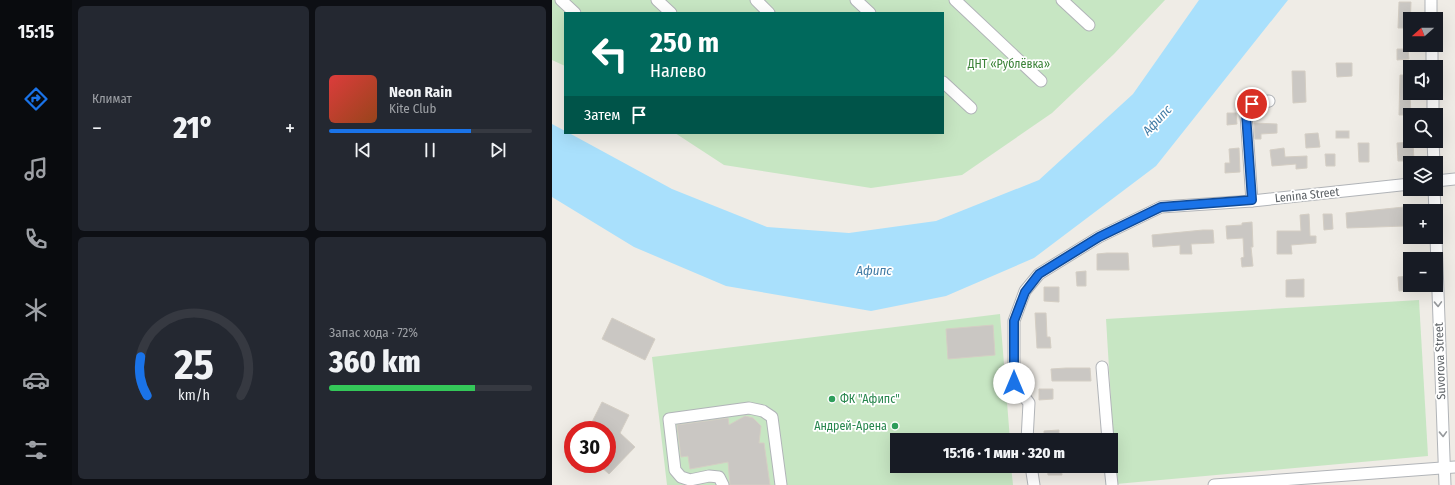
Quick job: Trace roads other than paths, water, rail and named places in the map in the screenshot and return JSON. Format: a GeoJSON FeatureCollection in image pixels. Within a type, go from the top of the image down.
{"type":"FeatureCollection","features":[{"type":"Feature","properties":{"kind":"street"},"geometry":{"type":"LineString","coordinates":[[561,0],[574,12]]}},
{"type":"Feature","properties":{"kind":"street"},"geometry":{"type":"LineString","coordinates":[[657,0],[670,12]]}},
{"type":"Feature","properties":{"kind":"street"},"geometry":{"type":"LineString","coordinates":[[756,0],[768,12]]}},
{"type":"Feature","properties":{"kind":"street"},"geometry":{"type":"LineString","coordinates":[[856,0],[869,12]]}},
{"type":"Feature","properties":{"kind":"street"},"geometry":{"type":"LineString","coordinates":[[955,0],[1041,81]]}},
{"type":"Feature","properties":{"kind":"street"},"geometry":{"type":"LineString","coordinates":[[1062,0],[1089,25]]}},
{"type":"Feature","properties":{"kind":"street"},"geometry":{"type":"LineString","coordinates":[[1431,0],[1431,12]]}},
{"type":"Feature","properties":{"kind":"street"},"geometry":{"type":"LineString","coordinates":[[944,83],[971,108]]}},
{"type":"Feature","properties":{"kind":"street"},"geometry":{"type":"LineString","coordinates":[[1252,200],[1246,114],[1252,104],[1269,101]]}},
{"type":"Feature","properties":{"kind":"street"},"geometry":{"type":"LineString","coordinates":[[1443,180],[1455,179]]}},
{"type":"Feature","properties":{"kind":"street","name":"Lenina Street"},"geometry":{"type":"LineString","coordinates":[[1027,433],[1029,403],[1014,383],[1014,321],[1025,292],[1039,274],[1099,237],[1161,207],[1252,200],[1403,185]]}},
{"type":"Feature","properties":{"kind":"street","name":"Suvorova Street"},"geometry":{"type":"LineString","coordinates":[[1436,244],[1449,467],[1445,485]]}},
{"type":"Feature","properties":{"kind":"street"},"geometry":{"type":"LineString","coordinates":[[1102,367],[1107,433]]}},
{"type":"Feature","properties":{"kind":"street"},"geometry":{"type":"LineString","coordinates":[[723,485],[719,477],[709,476],[690,480],[681,477],[675,470],[669,419],[749,408],[763,411],[772,417],[781,485]]}},
{"type":"Feature","properties":{"kind":"street"},"geometry":{"type":"LineString","coordinates":[[1214,485],[1252,484],[1449,467]]}},
{"type":"Feature","properties":{"kind":"street"},"geometry":{"type":"LineString","coordinates":[[1032,473],[1034,485]]}},
{"type":"Feature","properties":{"kind":"street"},"geometry":{"type":"LineString","coordinates":[[1111,473],[1112,485]]}},
{"type":"Feature","properties":{"kind":"water","name":"Афипс"},"geometry":{"type":"Polygon","coordinates":[[[1199,0],[1288,0],[1156,166],[1034,258],[946,296],[871,311],[726,286],[634,247],[552,197],[552,124],[564,130],[564,134],[571,134],[672,189],[767,227],[849,233],[936,221],[1039,180],[1133,94],[1199,0]]]}},
{"type":"Feature","properties":{"kind":"place","name":"ФК \"Афипс\""},"geometry":{"type":"Point","coordinates":[832,399]}},
{"type":"Feature","properties":{"kind":"place","name":"Андрей-Арена"},"geometry":{"type":"Point","coordinates":[895,426]}},
{"type":"Feature","properties":{"kind":"park label","name":"ДНТ «Рублёвка»"},"geometry":{"type":"Point","coordinates":[1009,64]}}]}
